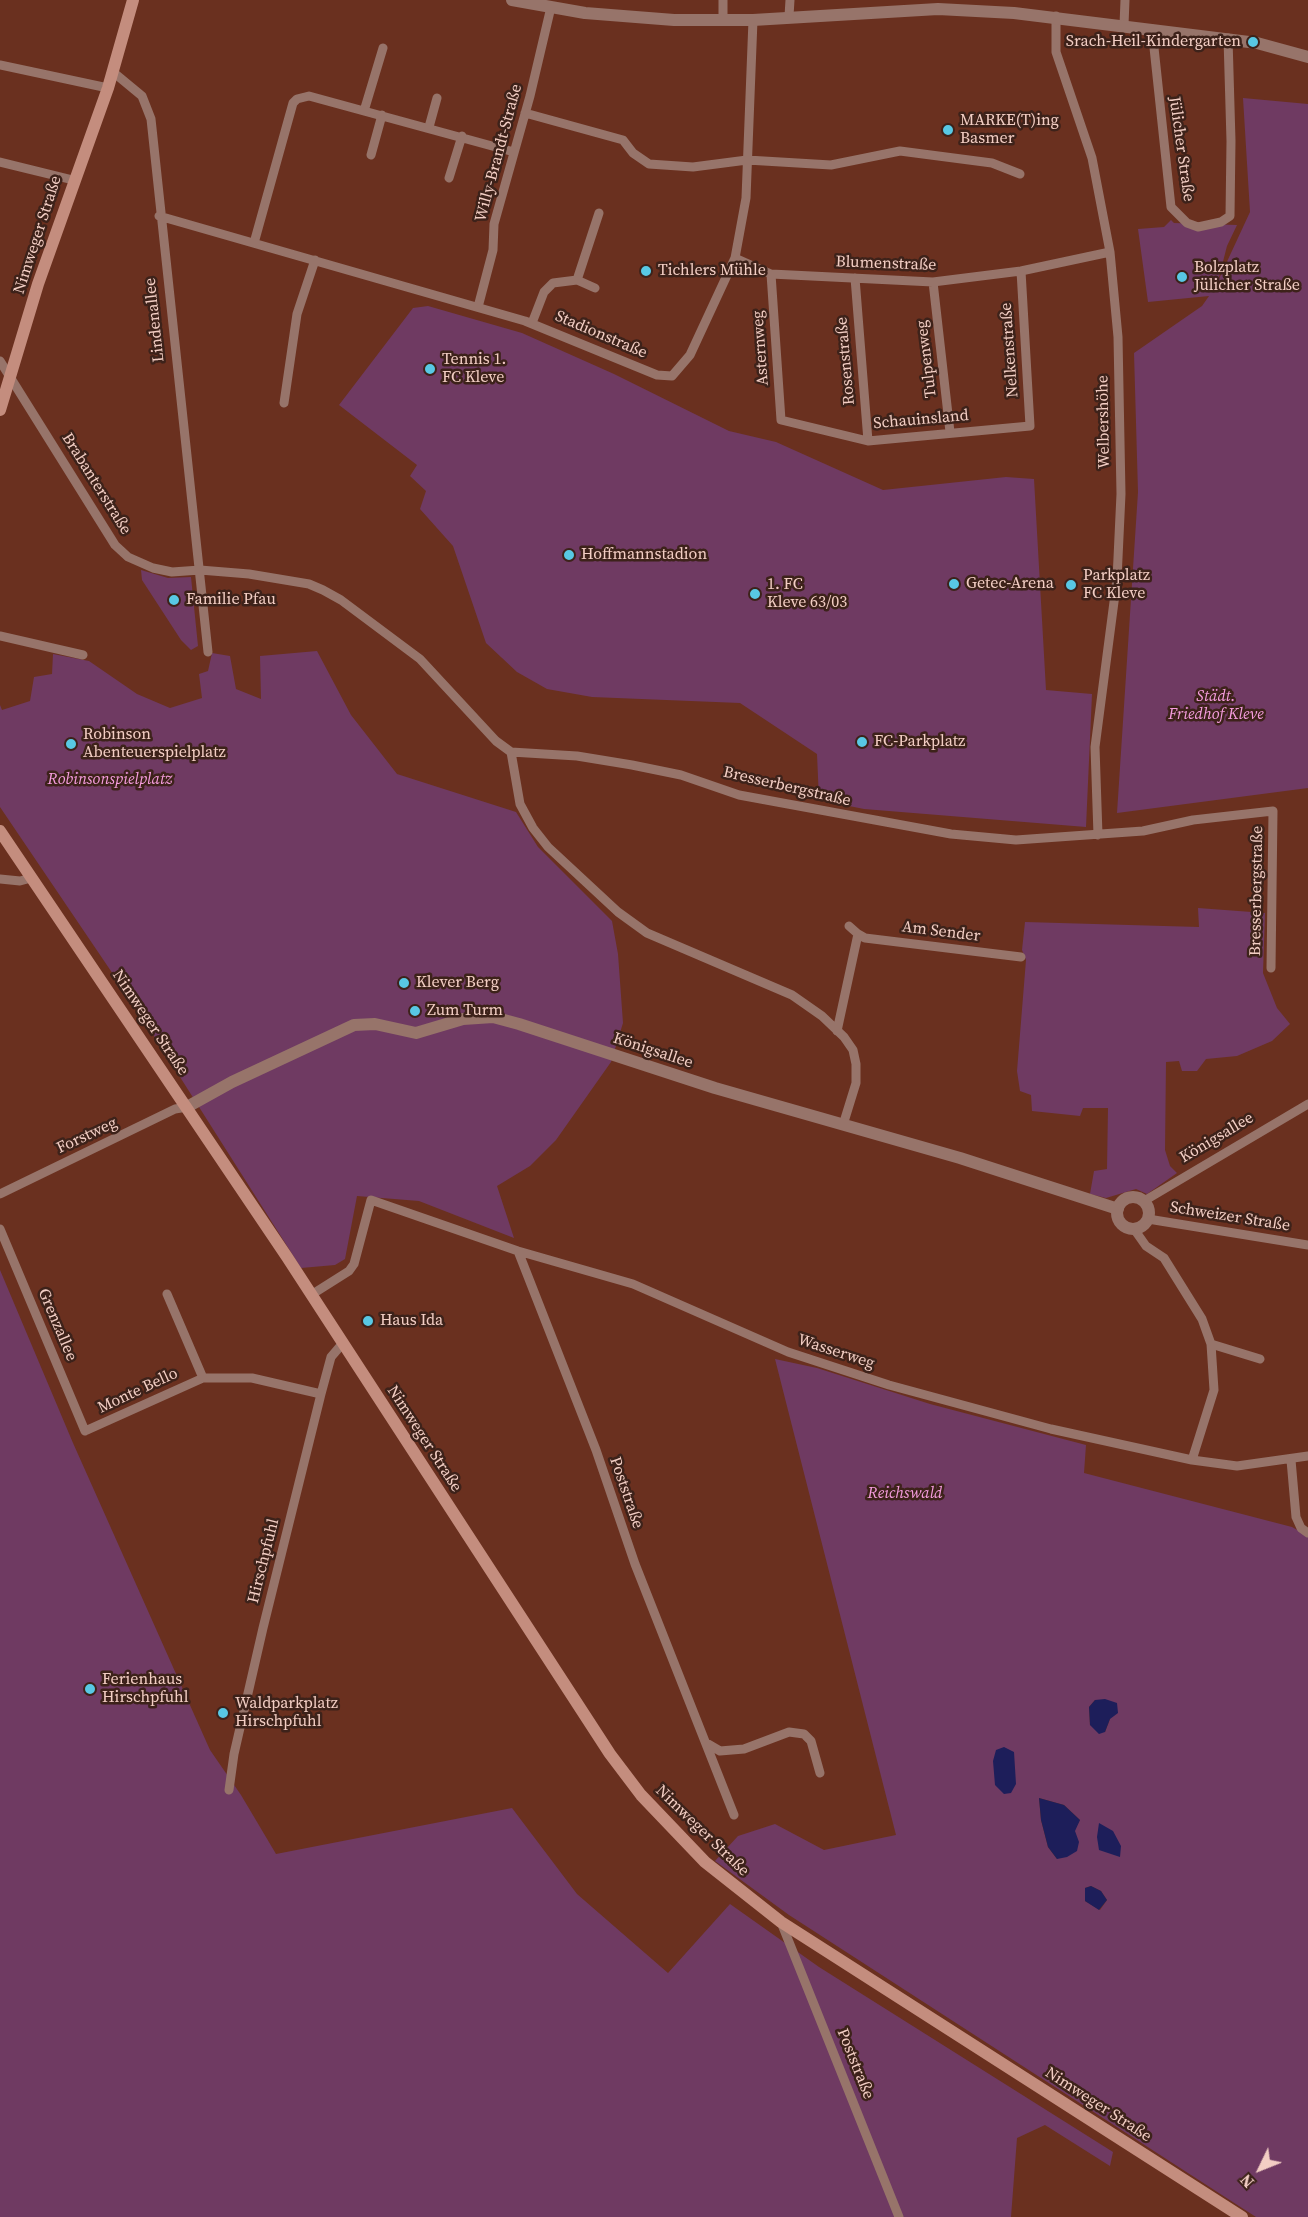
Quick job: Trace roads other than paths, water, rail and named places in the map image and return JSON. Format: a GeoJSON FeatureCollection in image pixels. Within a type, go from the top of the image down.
{"type":"FeatureCollection","features":[{"type":"Feature","properties":{"kind":"main road"},"geometry":{"type":"LineString","coordinates":[[113,72],[134,0]]}},
{"type":"Feature","properties":{"kind":"main road","name":"Nimweger Straße"},"geometry":{"type":"LineString","coordinates":[[0,410],[73,180],[113,72]]}},
{"type":"Feature","properties":{"kind":"main road","name":"Nimweger Straße"},"geometry":{"type":"LineString","coordinates":[[0,831],[187,1107],[597,1735],[641,1796],[705,1862],[781,1922],[1242,2217]]}},
{"type":"Feature","properties":{"kind":"street"},"geometry":{"type":"LineString","coordinates":[[512,0],[627,17],[753,20],[789,16],[938,9],[1056,16],[1227,38],[1257,43],[1308,57]]}},
{"type":"Feature","properties":{"kind":"street"},"geometry":{"type":"LineString","coordinates":[[723,0],[723,19]]}},
{"type":"Feature","properties":{"kind":"street"},"geometry":{"type":"LineString","coordinates":[[789,16],[790,0]]}},
{"type":"Feature","properties":{"kind":"street"},"geometry":{"type":"LineString","coordinates":[[1124,25],[1125,0]]}},
{"type":"Feature","properties":{"kind":"street","name":"Willy-Brandt-Straße"},"geometry":{"type":"LineString","coordinates":[[478,307],[493,250],[494,224],[551,7]]}},
{"type":"Feature","properties":{"kind":"street","name":"Welbershöhe"},"geometry":{"type":"LineString","coordinates":[[1056,16],[1056,52],[1092,158],[1110,252],[1118,337],[1121,494],[1117,579],[1095,747],[1098,835]]}},
{"type":"Feature","properties":{"kind":"street","name":"Stadionstraße"},"geometry":{"type":"LineString","coordinates":[[159,216],[531,323],[657,375],[672,376],[690,355],[735,258],[746,198],[753,20]]}},
{"type":"Feature","properties":{"kind":"street","name":"Jülicher Straße"},"geometry":{"type":"LineString","coordinates":[[1152,29],[1171,207],[1187,224],[1198,227],[1221,222],[1230,216],[1231,141],[1227,38]]}},
{"type":"Feature","properties":{"kind":"street"},"geometry":{"type":"LineString","coordinates":[[364,111],[383,48]]}},
{"type":"Feature","properties":{"kind":"street"},"geometry":{"type":"LineString","coordinates":[[0,65],[108,88]]}},
{"type":"Feature","properties":{"kind":"street","name":"Lindenallee"},"geometry":{"type":"LineString","coordinates":[[113,72],[141,96],[151,119],[159,216],[201,570],[208,652]]}},
{"type":"Feature","properties":{"kind":"street"},"geometry":{"type":"LineString","coordinates":[[254,243],[293,103],[309,96],[514,152]]}},
{"type":"Feature","properties":{"kind":"street"},"geometry":{"type":"LineString","coordinates":[[429,128],[437,98]]}},
{"type":"Feature","properties":{"kind":"street"},"geometry":{"type":"LineString","coordinates":[[525,113],[623,140],[633,153],[649,164],[693,166],[747,160],[831,165],[900,151],[992,163],[1020,174]]}},
{"type":"Feature","properties":{"kind":"street"},"geometry":{"type":"LineString","coordinates":[[371,155],[382,115]]}},
{"type":"Feature","properties":{"kind":"street"},"geometry":{"type":"LineString","coordinates":[[449,178],[462,136]]}},
{"type":"Feature","properties":{"kind":"street"},"geometry":{"type":"LineString","coordinates":[[0,162],[73,180]]}},
{"type":"Feature","properties":{"kind":"street"},"geometry":{"type":"LineString","coordinates":[[577,280],[598,213]]}},
{"type":"Feature","properties":{"kind":"street","name":"Blumenstraße"},"geometry":{"type":"LineString","coordinates":[[735,258],[771,274],[933,282],[1021,271],[1110,252]]}},
{"type":"Feature","properties":{"kind":"street"},"geometry":{"type":"LineString","coordinates":[[284,404],[297,314],[315,260]]}},
{"type":"Feature","properties":{"kind":"street","name":"Nelkenstraße"},"geometry":{"type":"LineString","coordinates":[[1021,271],[1030,426]]}},
{"type":"Feature","properties":{"kind":"street","name":"Asternweg"},"geometry":{"type":"LineString","coordinates":[[771,274],[781,420]]}},
{"type":"Feature","properties":{"kind":"street","name":"Rosenstraße"},"geometry":{"type":"LineString","coordinates":[[855,278],[868,441]]}},
{"type":"Feature","properties":{"kind":"street"},"geometry":{"type":"LineString","coordinates":[[531,323],[544,292],[552,283],[577,280],[595,288]]}},
{"type":"Feature","properties":{"kind":"street","name":"Tulpenweg"},"geometry":{"type":"LineString","coordinates":[[933,282],[950,432]]}},
{"type":"Feature","properties":{"kind":"street","name":"Brabanterstraße"},"geometry":{"type":"LineString","coordinates":[[0,361],[115,545],[136,562],[153,568],[172,572],[201,570]]}},
{"type":"Feature","properties":{"kind":"street","name":"Schauinsland"},"geometry":{"type":"LineString","coordinates":[[781,420],[868,441],[1030,426]]}},
{"type":"Feature","properties":{"kind":"street"},"geometry":{"type":"LineString","coordinates":[[201,570],[309,584],[341,600],[420,659],[496,741],[511,752],[520,804],[533,828],[548,847],[618,912],[647,933],[792,995],[837,1031],[853,1050],[856,1064],[856,1083],[843,1125]]}},
{"type":"Feature","properties":{"kind":"street"},"geometry":{"type":"LineString","coordinates":[[0,636],[83,655]]}},
{"type":"Feature","properties":{"kind":"street","name":"Bresserbergstraße"},"geometry":{"type":"LineString","coordinates":[[511,752],[577,756],[632,765],[681,775],[739,795],[951,834],[1016,840],[1143,831],[1193,820],[1273,811],[1271,968]]}},
{"type":"Feature","properties":{"kind":"street"},"geometry":{"type":"LineString","coordinates":[[0,879],[31,878]]}},
{"type":"Feature","properties":{"kind":"street","name":"Am Sender"},"geometry":{"type":"LineString","coordinates":[[849,926],[865,938],[1021,957]]}},
{"type":"Feature","properties":{"kind":"street"},"geometry":{"type":"LineString","coordinates":[[837,1031],[858,934]]}},
{"type":"Feature","properties":{"kind":"street","name":"Königsallee"},"geometry":{"type":"LineString","coordinates":[[187,1107],[232,1082],[354,1025],[375,1024],[416,1033],[480,1017],[509,1020],[704,1085],[960,1158],[1118,1209],[1125,1199],[1132,1197],[1144,1201],[1308,1104]]}},
{"type":"Feature","properties":{"kind":"street","name":"Forstweg"},"geometry":{"type":"LineString","coordinates":[[0,1194],[176,1109],[187,1107]]}},
{"type":"Feature","properties":{"kind":"street","name":"Wasserweg"},"geometry":{"type":"LineString","coordinates":[[311,1295],[349,1271],[354,1264],[371,1200],[518,1251],[633,1284],[788,1352],[879,1382],[1051,1429],[1192,1461],[1237,1466],[1308,1456]]}},
{"type":"Feature","properties":{"kind":"street"},"geometry":{"type":"LineString","coordinates":[[1134,1229],[1144,1225],[1148,1220],[1148,1208],[1144,1201]]}},
{"type":"Feature","properties":{"kind":"street"},"geometry":{"type":"LineString","coordinates":[[1118,1209],[1118,1219],[1122,1224],[1134,1229],[1146,1246],[1164,1258],[1202,1319],[1211,1344],[1214,1390],[1192,1461]]}},
{"type":"Feature","properties":{"kind":"street","name":"Schweizer Straße"},"geometry":{"type":"LineString","coordinates":[[1148,1220],[1308,1245]]}},
{"type":"Feature","properties":{"kind":"street","name":"Grenzallee"},"geometry":{"type":"LineString","coordinates":[[0,1229],[86,1431]]}},
{"type":"Feature","properties":{"kind":"street","name":"Poststraße"},"geometry":{"type":"LineString","coordinates":[[518,1251],[597,1454],[639,1574],[708,1744],[734,1815]]}},
{"type":"Feature","properties":{"kind":"street","name":"Monte Bello"},"geometry":{"type":"LineString","coordinates":[[167,1294],[202,1378]]}},
{"type":"Feature","properties":{"kind":"street","name":"Hirschpfuhl"},"geometry":{"type":"LineString","coordinates":[[229,1791],[234,1754],[261,1636],[321,1394],[331,1357],[343,1343]]}},
{"type":"Feature","properties":{"kind":"street"},"geometry":{"type":"LineString","coordinates":[[1211,1344],[1260,1359]]}},
{"type":"Feature","properties":{"kind":"street","name":"Monte Bello"},"geometry":{"type":"LineString","coordinates":[[86,1431],[202,1378],[252,1378],[321,1394]]}},
{"type":"Feature","properties":{"kind":"street"},"geometry":{"type":"LineString","coordinates":[[1291,1460],[1296,1517],[1301,1528],[1308,1533]]}},
{"type":"Feature","properties":{"kind":"street"},"geometry":{"type":"LineString","coordinates":[[708,1744],[720,1751],[744,1749],[789,1732],[804,1734],[812,1741],[820,1773]]}},
{"type":"Feature","properties":{"kind":"street","name":"Poststraße"},"geometry":{"type":"LineString","coordinates":[[781,1922],[899,2217]]}},
{"type":"Feature","properties":{"kind":"place","name":"Srach-Heil-Kindergarten"},"geometry":{"type":"Point","coordinates":[1253,42]}},
{"type":"Feature","properties":{"kind":"place","name":"MARKE(T)ing Basmer"},"geometry":{"type":"Point","coordinates":[948,130]}},
{"type":"Feature","properties":{"kind":"place","name":"Tichlers Mühle"},"geometry":{"type":"Point","coordinates":[646,271]}},
{"type":"Feature","properties":{"kind":"place","name":"Bolzplatz Jülicher Straße"},"geometry":{"type":"Point","coordinates":[1182,277]}},
{"type":"Feature","properties":{"kind":"place","name":"Tennis 1. FC Kleve"},"geometry":{"type":"Point","coordinates":[430,369]}},
{"type":"Feature","properties":{"kind":"place","name":"Hoffmannstadion"},"geometry":{"type":"Point","coordinates":[569,555]}},
{"type":"Feature","properties":{"kind":"place","name":"Getec-Arena"},"geometry":{"type":"Point","coordinates":[954,584]}},
{"type":"Feature","properties":{"kind":"place","name":"Parkplatz FC Kleve"},"geometry":{"type":"Point","coordinates":[1071,585]}},
{"type":"Feature","properties":{"kind":"place","name":"1. FC Kleve 63/03"},"geometry":{"type":"Point","coordinates":[755,594]}},
{"type":"Feature","properties":{"kind":"place","name":"Familie Pfau"},"geometry":{"type":"Point","coordinates":[174,600]}},
{"type":"Feature","properties":{"kind":"place","name":"FC-Parkplatz"},"geometry":{"type":"Point","coordinates":[862,742]}},
{"type":"Feature","properties":{"kind":"place","name":"Robinson Abenteuerspielplatz"},"geometry":{"type":"Point","coordinates":[71,744]}},
{"type":"Feature","properties":{"kind":"place","name":"Klever Berg"},"geometry":{"type":"Point","coordinates":[404,983]}},
{"type":"Feature","properties":{"kind":"place","name":"Zum Turm"},"geometry":{"type":"Point","coordinates":[415,1011]}},
{"type":"Feature","properties":{"kind":"place","name":"Haus Ida"},"geometry":{"type":"Point","coordinates":[368,1321]}},
{"type":"Feature","properties":{"kind":"place","name":"Ferienhaus Hirschpfuhl"},"geometry":{"type":"Point","coordinates":[90,1689]}},
{"type":"Feature","properties":{"kind":"place","name":"Waldparkplatz Hirschpfuhl"},"geometry":{"type":"Point","coordinates":[223,1713]}},
{"type":"Feature","properties":{"kind":"park label","name":"Städt. Friedhof Kleve"},"geometry":{"type":"Point","coordinates":[1216,706]}},
{"type":"Feature","properties":{"kind":"park label","name":"Robinsonspielplatz"},"geometry":{"type":"Point","coordinates":[110,780]}},
{"type":"Feature","properties":{"kind":"park label","name":"Reichswald"},"geometry":{"type":"Point","coordinates":[905,1494]}}]}
